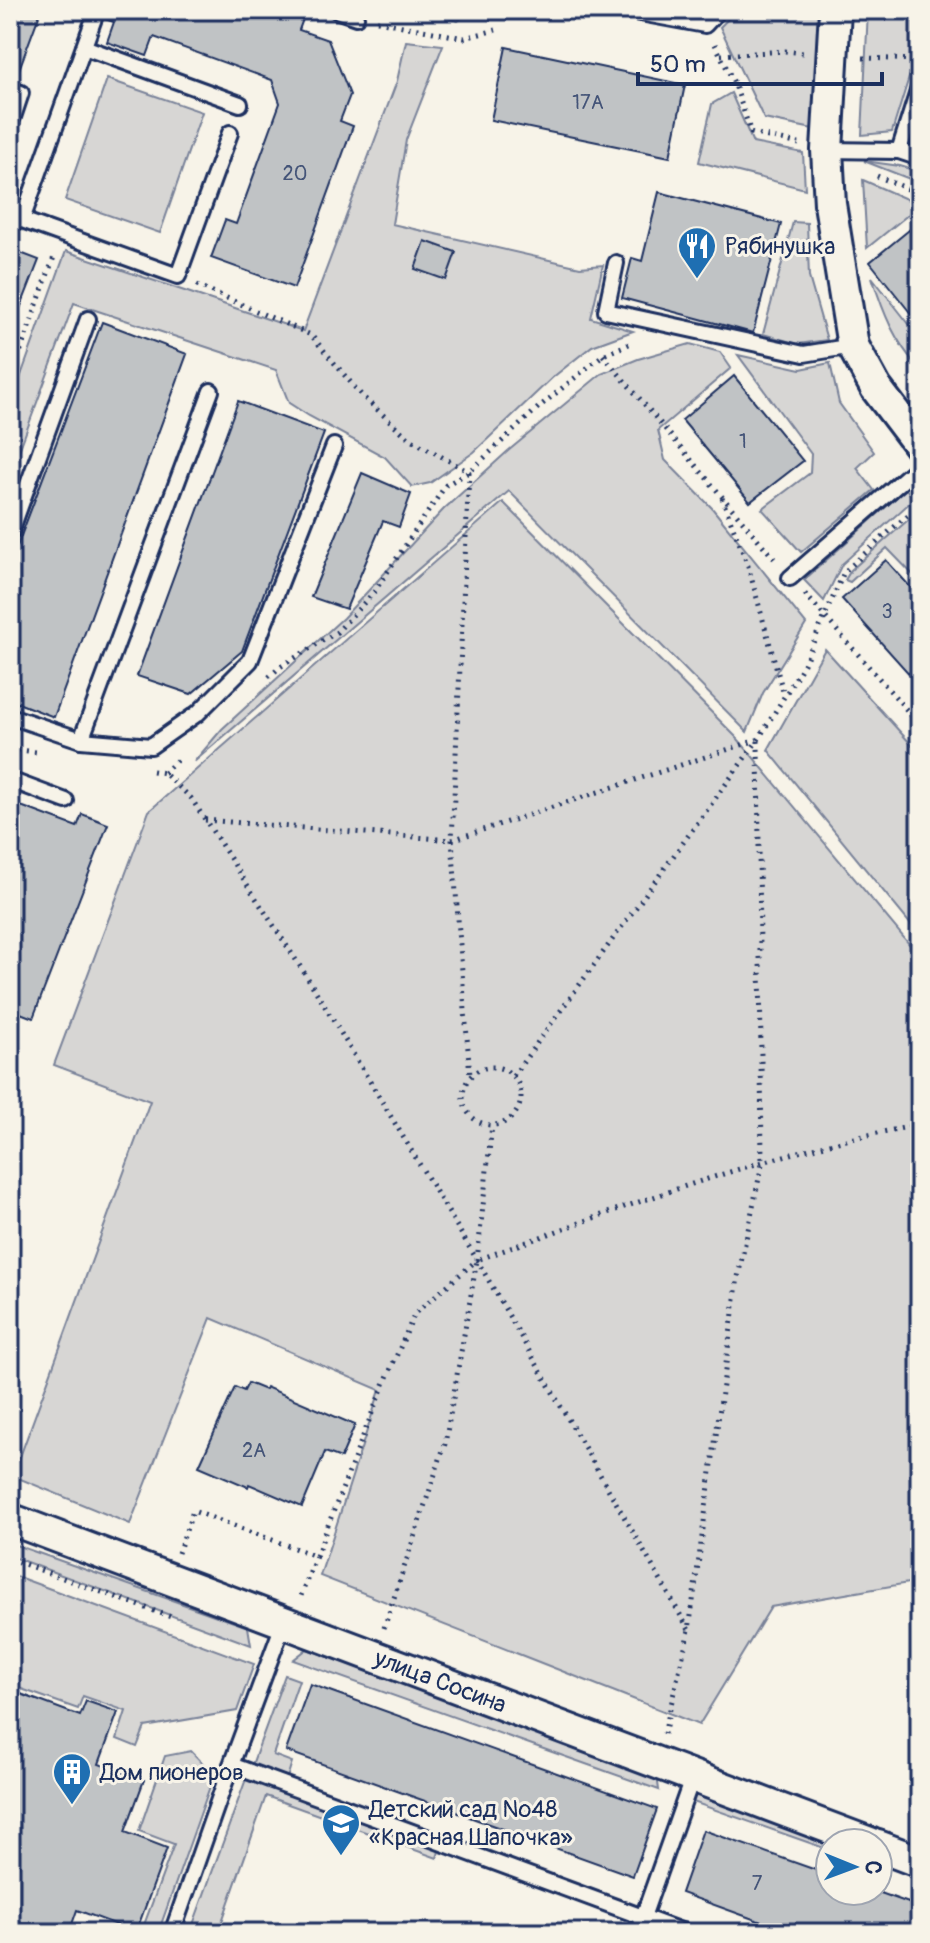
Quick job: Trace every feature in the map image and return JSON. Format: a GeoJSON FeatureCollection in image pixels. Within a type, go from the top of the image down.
{"type":"FeatureCollection","features":[{"type":"Feature","properties":{"kind":"street"},"geometry":{"type":"LineString","coordinates":[[835,10],[819,148],[853,346],[876,388],[916,430]]}},
{"type":"Feature","properties":{"kind":"street","name":"улица Сосина"},"geometry":{"type":"LineString","coordinates":[[10,1519],[828,1827]]}},
{"type":"Feature","properties":{"kind":"street"},"geometry":{"type":"LineString","coordinates":[[894,1852],[920,1862]]}},
{"type":"Feature","properties":{"kind":"lane"},"geometry":{"type":"LineString","coordinates":[[97,10],[16,218],[178,276],[230,133]]}},
{"type":"Feature","properties":{"kind":"lane"},"geometry":{"type":"LineString","coordinates":[[336,10],[356,17]]}},
{"type":"Feature","properties":{"kind":"lane"},"geometry":{"type":"LineString","coordinates":[[624,10],[705,25],[719,10]]}},
{"type":"Feature","properties":{"kind":"lane"},"geometry":{"type":"LineString","coordinates":[[84,47],[240,104]]}},
{"type":"Feature","properties":{"kind":"lane"},"geometry":{"type":"LineString","coordinates":[[899,151],[920,85]]}},
{"type":"Feature","properties":{"kind":"lane"},"geometry":{"type":"LineString","coordinates":[[10,89],[21,93],[10,126]]}},
{"type":"Feature","properties":{"kind":"lane"},"geometry":{"type":"LineString","coordinates":[[819,148],[899,151],[920,158]]}},
{"type":"Feature","properties":{"kind":"lane"},"geometry":{"type":"LineString","coordinates":[[616,263],[606,311],[804,354],[853,346]]}},
{"type":"Feature","properties":{"kind":"lane"},"geometry":{"type":"LineString","coordinates":[[10,534],[88,319]]}},
{"type":"Feature","properties":{"kind":"lane"},"geometry":{"type":"LineString","coordinates":[[81,740],[211,391]]}},
{"type":"Feature","properties":{"kind":"lane"},"geometry":{"type":"LineString","coordinates":[[10,716],[81,740],[151,746],[198,713],[250,661],[334,446]]}},
{"type":"Feature","properties":{"kind":"lane"},"geometry":{"type":"LineString","coordinates":[[790,578],[920,465]]}},
{"type":"Feature","properties":{"kind":"lane"},"geometry":{"type":"LineString","coordinates":[[10,780],[66,801]]}},
{"type":"Feature","properties":{"kind":"lane"},"geometry":{"type":"LineString","coordinates":[[172,1933],[284,1622]]}},
{"type":"Feature","properties":{"kind":"lane"},"geometry":{"type":"LineString","coordinates":[[231,1765],[686,1933]]}},
{"type":"Feature","properties":{"kind":"lane"},"geometry":{"type":"LineString","coordinates":[[640,1933],[693,1776]]}},
{"type":"Feature","properties":{"kind":"path"},"geometry":{"type":"LineString","coordinates":[[356,17],[464,38],[496,30]]}},
{"type":"Feature","properties":{"kind":"path"},"geometry":{"type":"LineString","coordinates":[[705,25],[735,85],[751,133],[819,148]]}},
{"type":"Feature","properties":{"kind":"path"},"geometry":{"type":"LineString","coordinates":[[721,55],[785,51],[808,54]]}},
{"type":"Feature","properties":{"kind":"path"},"geometry":{"type":"LineString","coordinates":[[854,58],[920,60]]}},
{"type":"Feature","properties":{"kind":"path"},"geometry":{"type":"LineString","coordinates":[[872,174],[920,194]]}},
{"type":"Feature","properties":{"kind":"path"},"geometry":{"type":"LineString","coordinates":[[10,381],[48,276]]}},
{"type":"Feature","properties":{"kind":"path"},"geometry":{"type":"LineString","coordinates":[[178,276],[311,335],[362,396],[410,439],[469,472]]}},
{"type":"Feature","properties":{"kind":"path"},"geometry":{"type":"LineString","coordinates":[[259,686],[280,667],[337,632],[374,592],[446,485],[469,472],[539,407],[603,355],[638,341]]}},
{"type":"Feature","properties":{"kind":"path"},"geometry":{"type":"LineString","coordinates":[[603,355],[790,578],[920,725]]}},
{"type":"Feature","properties":{"kind":"path"},"geometry":{"type":"LineString","coordinates":[[469,472],[452,840],[470,1076]]}},
{"type":"Feature","properties":{"kind":"path"},"geometry":{"type":"LineString","coordinates":[[721,495],[748,566],[785,695]]}},
{"type":"Feature","properties":{"kind":"path"},"geometry":{"type":"LineString","coordinates":[[513,1076],[758,740],[804,664],[844,572],[920,504]]}},
{"type":"Feature","properties":{"kind":"path"},"geometry":{"type":"LineString","coordinates":[[205,820],[452,840],[758,740]]}},
{"type":"Feature","properties":{"kind":"path"},"geometry":{"type":"LineString","coordinates":[[664,1736],[689,1630],[738,1277],[762,1164],[758,740]]}},
{"type":"Feature","properties":{"kind":"path"},"geometry":{"type":"LineString","coordinates":[[164,773],[181,755]]}},
{"type":"Feature","properties":{"kind":"path"},"geometry":{"type":"LineString","coordinates":[[191,798],[309,980],[477,1260],[689,1630]]}},
{"type":"Feature","properties":{"kind":"path"},"geometry":{"type":"LineString","coordinates":[[492,1067],[503,1069],[513,1076],[519,1086],[518,1108],[512,1117],[492,1125],[472,1118],[465,1109],[462,1097],[470,1076],[480,1069],[492,1067]]}},
{"type":"Feature","properties":{"kind":"path"},"geometry":{"type":"LineString","coordinates":[[383,1633],[445,1444],[477,1260],[492,1125]]}},
{"type":"Feature","properties":{"kind":"path"},"geometry":{"type":"LineString","coordinates":[[316,1556],[415,1313],[477,1260],[677,1189],[859,1136],[920,1125]]}},
{"type":"Feature","properties":{"kind":"shaded area"},"geometry":{"type":"Polygon","coordinates":[[[419,10],[471,10],[458,21],[419,10]]]}},
{"type":"Feature","properties":{"kind":"shaded area"},"geometry":{"type":"Polygon","coordinates":[[[737,10],[822,10],[813,129],[764,119],[720,27],[737,10]]]}},
{"type":"Feature","properties":{"kind":"shaded area"},"geometry":{"type":"Polygon","coordinates":[[[868,10],[920,10],[920,42],[892,132],[862,135],[868,10]]]}},
{"type":"Feature","properties":{"kind":"shaded area"},"geometry":{"type":"Polygon","coordinates":[[[406,41],[443,45],[406,140],[392,224],[580,267],[603,265],[591,318],[633,331],[592,346],[552,378],[474,452],[430,483],[412,487],[385,457],[289,403],[276,370],[74,303],[10,475],[10,406],[66,251],[303,331],[397,81],[406,41]]]}},
{"type":"Feature","properties":{"kind":"shaded area"},"geometry":{"type":"Polygon","coordinates":[[[107,79],[202,112],[160,233],[65,200],[107,79]]]}},
{"type":"Feature","properties":{"kind":"shaded area"},"geometry":{"type":"Polygon","coordinates":[[[731,93],[753,143],[803,153],[805,189],[699,162],[712,104],[731,93]]]}},
{"type":"Feature","properties":{"kind":"shaded area"},"geometry":{"type":"Polygon","coordinates":[[[864,161],[920,172],[920,183],[864,161]]]}},
{"type":"Feature","properties":{"kind":"shaded area"},"geometry":{"type":"Polygon","coordinates":[[[863,180],[920,205],[867,248],[863,180]]]}},
{"type":"Feature","properties":{"kind":"shaded area"},"geometry":{"type":"Polygon","coordinates":[[[793,222],[807,223],[809,277],[827,340],[798,344],[763,334],[793,222]]]}},
{"type":"Feature","properties":{"kind":"shaded area"},"geometry":{"type":"Polygon","coordinates":[[[872,277],[920,338],[920,370],[891,326],[872,277]]]}},
{"type":"Feature","properties":{"kind":"shaded area"},"geometry":{"type":"Polygon","coordinates":[[[690,344],[720,352],[731,368],[658,430],[665,460],[712,508],[806,624],[763,693],[747,732],[509,491],[194,762],[222,729],[343,618],[444,509],[508,451],[601,374],[690,344]]]}},
{"type":"Feature","properties":{"kind":"shaded area"},"geometry":{"type":"Polygon","coordinates":[[[738,355],[801,369],[830,363],[839,403],[874,452],[857,468],[874,490],[801,552],[762,509],[810,473],[811,454],[738,355]]]}},
{"type":"Feature","properties":{"kind":"shaded area"},"geometry":{"type":"Polygon","coordinates":[[[906,489],[914,499],[842,564],[824,601],[804,580],[906,489]]]}},
{"type":"Feature","properties":{"kind":"shaded area"},"geometry":{"type":"Polygon","coordinates":[[[503,502],[738,739],[920,957],[920,1581],[771,1607],[699,1725],[320,1576],[380,1390],[211,1318],[130,1524],[13,1476],[150,1101],[54,1065],[149,811],[503,502]]]}},
{"type":"Feature","properties":{"kind":"shaded area"},"geometry":{"type":"Polygon","coordinates":[[[916,513],[920,514],[920,582],[887,548],[850,582],[845,580],[851,570],[916,513]]]}},
{"type":"Feature","properties":{"kind":"shaded area"},"geometry":{"type":"Polygon","coordinates":[[[825,649],[920,754],[920,936],[768,750],[825,649]]]}},
{"type":"Feature","properties":{"kind":"shaded area"},"geometry":{"type":"Polygon","coordinates":[[[10,1543],[248,1627],[251,1645],[10,1556],[10,1543]]]}},
{"type":"Feature","properties":{"kind":"shaded area"},"geometry":{"type":"Polygon","coordinates":[[[10,1574],[254,1664],[237,1711],[145,1727],[137,1747],[117,1739],[126,1711],[83,1696],[78,1709],[10,1685],[10,1574]]]}},
{"type":"Feature","properties":{"kind":"shaded area"},"geometry":{"type":"Polygon","coordinates":[[[307,1649],[657,1775],[659,1790],[293,1660],[307,1649]]]}},
{"type":"Feature","properties":{"kind":"shaded area"},"geometry":{"type":"Polygon","coordinates":[[[285,1675],[299,1680],[273,1755],[292,1762],[287,1778],[252,1765],[285,1675]]]}},
{"type":"Feature","properties":{"kind":"shaded area"},"geometry":{"type":"Polygon","coordinates":[[[191,1751],[214,1775],[158,1933],[141,1933],[174,1844],[139,1831],[165,1756],[191,1751]]]}},
{"type":"Feature","properties":{"kind":"shaded area"},"geometry":{"type":"Polygon","coordinates":[[[246,1779],[440,1848],[437,1858],[266,1796],[218,1933],[190,1933],[246,1779]]]}},
{"type":"Feature","properties":{"kind":"shaded area"},"geometry":{"type":"Polygon","coordinates":[[[701,1792],[814,1837],[814,1844],[690,1801],[701,1792]]]}},
{"type":"Feature","properties":{"kind":"building"},"geometry":{"type":"Polygon","coordinates":[[[10,10],[41,10],[15,80],[10,79],[10,10]]]}},
{"type":"Feature","properties":{"kind":"building"},"geometry":{"type":"Polygon","coordinates":[[[107,10],[279,10],[303,19],[299,30],[328,40],[350,95],[340,121],[353,126],[294,288],[211,258],[225,220],[236,224],[280,103],[272,80],[154,37],[147,56],[107,42],[114,22],[105,19],[107,10]]]}},
{"type":"Feature","properties":{"kind":"building"},"geometry":{"type":"Polygon","coordinates":[[[506,47],[685,85],[670,157],[491,120],[506,47]]]}},
{"type":"Feature","properties":{"kind":"building","name":"Рябинушка"},"geometry":{"type":"Polygon","coordinates":[[[659,192],[781,224],[753,333],[622,298],[632,258],[642,261],[659,192]]]}},
{"type":"Feature","properties":{"kind":"building"},"geometry":{"type":"Polygon","coordinates":[[[920,221],[920,325],[870,262],[920,221]]]}},
{"type":"Feature","properties":{"kind":"building"},"geometry":{"type":"Polygon","coordinates":[[[425,241],[456,252],[446,280],[415,269],[425,241]]]}},
{"type":"Feature","properties":{"kind":"building"},"geometry":{"type":"Polygon","coordinates":[[[10,249],[39,260],[12,329],[10,329],[10,249]]]}},
{"type":"Feature","properties":{"kind":"building"},"geometry":{"type":"Polygon","coordinates":[[[102,322],[187,354],[54,717],[10,700],[10,565],[102,322]]]}},
{"type":"Feature","properties":{"kind":"building"},"geometry":{"type":"Polygon","coordinates":[[[734,376],[803,461],[750,502],[682,420],[734,376]]]}},
{"type":"Feature","properties":{"kind":"building"},"geometry":{"type":"Polygon","coordinates":[[[238,401],[324,433],[242,651],[191,694],[137,676],[238,401]]]}},
{"type":"Feature","properties":{"kind":"building"},"geometry":{"type":"Polygon","coordinates":[[[362,473],[411,494],[399,527],[383,521],[346,609],[311,597],[362,473]]]}},
{"type":"Feature","properties":{"kind":"building"},"geometry":{"type":"Polygon","coordinates":[[[886,560],[920,598],[920,686],[842,599],[886,560]]]}},
{"type":"Feature","properties":{"kind":"building"},"geometry":{"type":"Polygon","coordinates":[[[10,802],[77,827],[82,814],[108,824],[33,1018],[10,1009],[10,802]]]}},
{"type":"Feature","properties":{"kind":"building"},"geometry":{"type":"Polygon","coordinates":[[[248,1383],[265,1390],[266,1387],[355,1425],[341,1458],[325,1452],[302,1507],[199,1466],[235,1387],[244,1391],[248,1383]]]}},
{"type":"Feature","properties":{"kind":"building"},"geometry":{"type":"Polygon","coordinates":[[[310,1684],[657,1809],[633,1876],[286,1751],[310,1684]]]}},
{"type":"Feature","properties":{"kind":"building","name":"Дом пионеров"},"geometry":{"type":"Polygon","coordinates":[[[10,1690],[80,1716],[86,1701],[118,1712],[99,1764],[144,1780],[125,1832],[167,1848],[136,1932],[77,1910],[69,1933],[10,1933],[10,1889],[19,1865],[10,1861],[10,1690]]]}},
{"type":"Feature","properties":{"kind":"building"},"geometry":{"type":"Polygon","coordinates":[[[703,1830],[814,1869],[814,1907],[894,1907],[894,1898],[920,1907],[920,1933],[792,1933],[681,1893],[703,1830]]]}},
{"type":"Feature","properties":{"kind":"place","name":"Рябинушка"},"geometry":{"type":"Point","coordinates":[697,280]}},
{"type":"Feature","properties":{"kind":"place","name":"Дом пионеров"},"geometry":{"type":"Point","coordinates":[72,1806]}},
{"type":"Feature","properties":{"kind":"place","name":"Детский сад №48 «Красная Шапочка»"},"geometry":{"type":"Point","coordinates":[341,1857]}}]}
